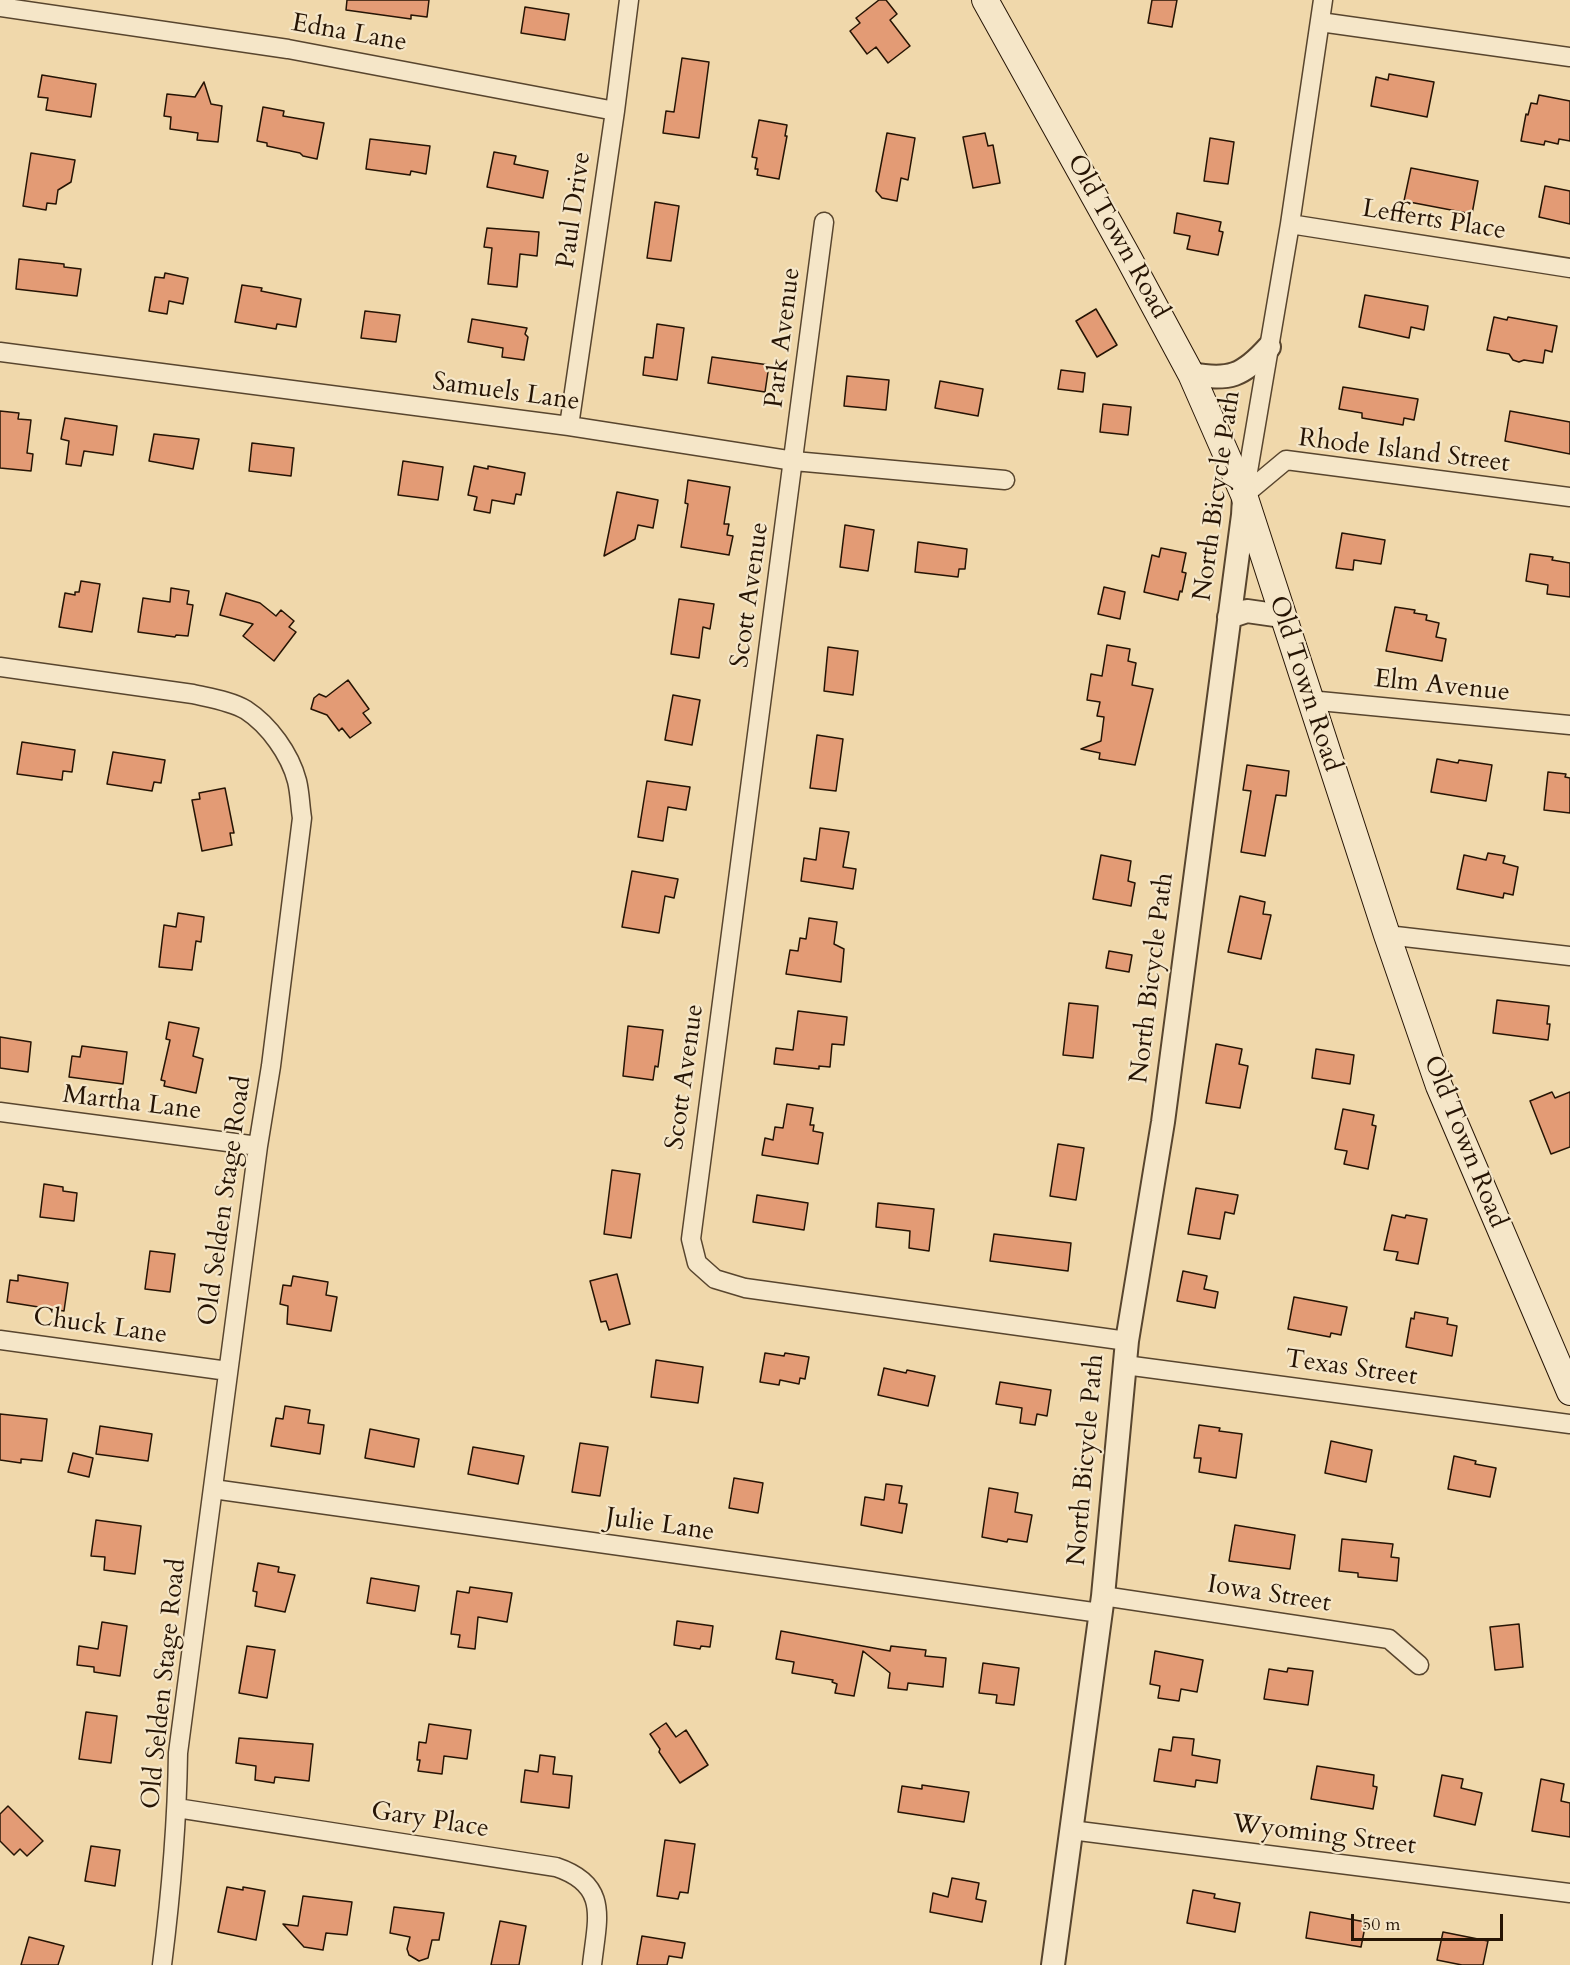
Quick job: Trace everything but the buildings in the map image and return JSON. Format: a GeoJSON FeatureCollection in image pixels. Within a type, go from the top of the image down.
{"type":"FeatureCollection","features":[{"type":"Feature","properties":{"kind":"main road","name":"Old Town Road"},"geometry":{"type":"LineString","coordinates":[[985,0],[1191,374],[1244,495],[1387,936],[1439,1086],[1570,1392]]}},
{"type":"Feature","properties":{"kind":"street","name":"Paul Drive"},"geometry":{"type":"LineString","coordinates":[[569,426],[629,0]]}},
{"type":"Feature","properties":{"kind":"street","name":"North Bicycle Path"},"geometry":{"type":"LineString","coordinates":[[1053,1965],[1101,1605],[1126,1341],[1163,1122],[1244,495],[1290,224],[1323,0]]}},
{"type":"Feature","properties":{"kind":"street","name":"Edna Lane"},"geometry":{"type":"LineString","coordinates":[[0,7],[288,48],[615,111]]}},
{"type":"Feature","properties":{"kind":"street"},"geometry":{"type":"LineString","coordinates":[[1320,22],[1570,57]]}},
{"type":"Feature","properties":{"kind":"street","name":"Park Avenue"},"geometry":{"type":"LineString","coordinates":[[794,461],[825,222]]}},
{"type":"Feature","properties":{"kind":"street","name":"Lefferts Place"},"geometry":{"type":"LineString","coordinates":[[1290,224],[1570,268]]}},
{"type":"Feature","properties":{"kind":"street"},"geometry":{"type":"LineString","coordinates":[[1191,374],[1213,378],[1232,376],[1245,371],[1269,347]]}},
{"type":"Feature","properties":{"kind":"street","name":"Samuels Lane"},"geometry":{"type":"LineString","coordinates":[[0,352],[569,426],[794,461],[1005,480]]}},
{"type":"Feature","properties":{"kind":"street","name":"Rhode Island Street"},"geometry":{"type":"LineString","coordinates":[[1244,495],[1286,460],[1570,497]]}},
{"type":"Feature","properties":{"kind":"street","name":"Scott Avenue"},"geometry":{"type":"LineString","coordinates":[[794,461],[691,1239],[697,1263],[715,1279],[745,1288],[1126,1341]]}},
{"type":"Feature","properties":{"kind":"street"},"geometry":{"type":"LineString","coordinates":[[1229,617],[1247,611],[1282,616]]}},
{"type":"Feature","properties":{"kind":"street","name":"Old Selden Stage Road"},"geometry":{"type":"LineString","coordinates":[[0,667],[193,694],[245,710],[265,727],[284,750],[297,780],[302,818],[271,1066],[258,1146],[178,1753],[172,1893],[162,1965]]}},
{"type":"Feature","properties":{"kind":"street","name":"Elm Avenue"},"geometry":{"type":"LineString","coordinates":[[1309,699],[1570,725]]}},
{"type":"Feature","properties":{"kind":"street"},"geometry":{"type":"LineString","coordinates":[[1387,936],[1570,956]]}},
{"type":"Feature","properties":{"kind":"street","name":"Martha Lane"},"geometry":{"type":"LineString","coordinates":[[0,1112],[258,1146]]}},
{"type":"Feature","properties":{"kind":"street","name":"Chuck Lane"},"geometry":{"type":"LineString","coordinates":[[0,1340],[228,1371]]}},
{"type":"Feature","properties":{"kind":"street","name":"Texas Street"},"geometry":{"type":"LineString","coordinates":[[1125,1365],[1570,1424]]}},
{"type":"Feature","properties":{"kind":"street","name":"Julie Lane"},"geometry":{"type":"LineString","coordinates":[[213,1489],[1101,1605]]}},
{"type":"Feature","properties":{"kind":"street","name":"Iowa Street"},"geometry":{"type":"LineString","coordinates":[[1101,1605],[1389,1639],[1419,1665]]}},
{"type":"Feature","properties":{"kind":"street","name":"Gary Place"},"geometry":{"type":"LineString","coordinates":[[177,1808],[556,1867],[573,1872],[583,1879],[596,1900],[598,1915],[592,1965]]}},
{"type":"Feature","properties":{"kind":"street","name":"Wyoming Street"},"geometry":{"type":"LineString","coordinates":[[1071,1830],[1570,1893]]}}]}
